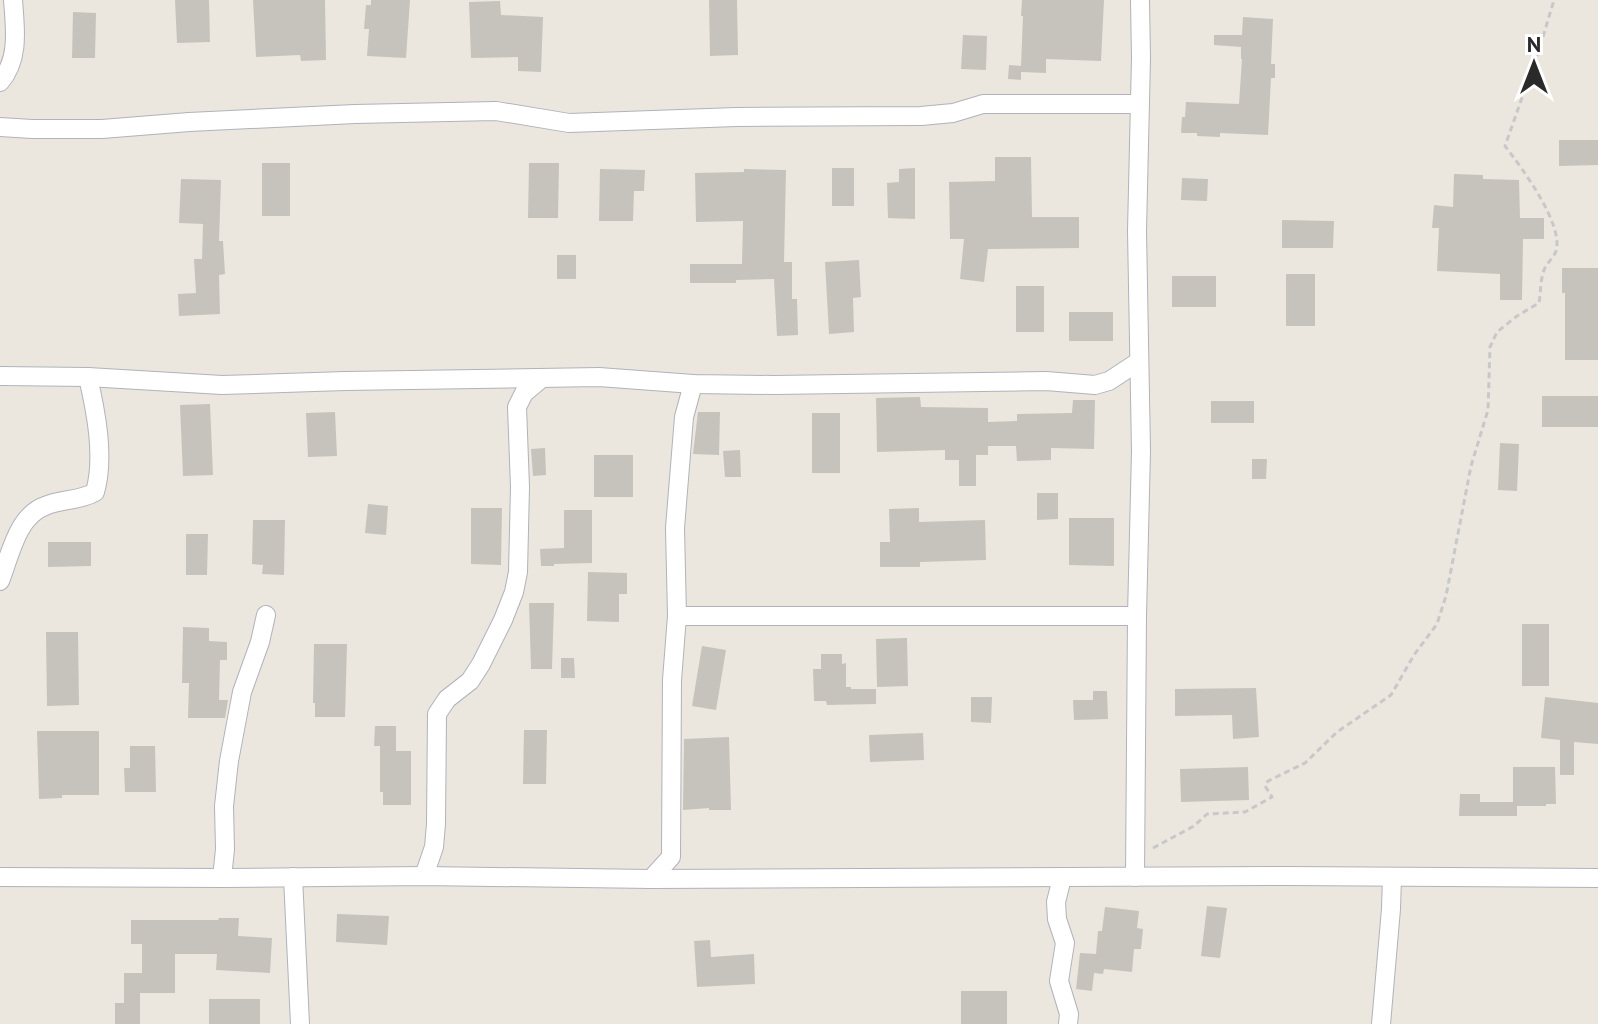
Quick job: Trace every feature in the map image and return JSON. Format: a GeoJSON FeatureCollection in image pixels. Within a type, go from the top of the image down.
{"type":"FeatureCollection","features":[{"type":"Feature","properties":{"kind":"street"},"geometry":{"type":"LineString","coordinates":[[0,82],[6,76],[16,44],[13,0]]}},
{"type":"Feature","properties":{"kind":"street"},"geometry":{"type":"LineString","coordinates":[[1135,877],[1141,451],[1137,231],[1140,0]]}},
{"type":"Feature","properties":{"kind":"street"},"geometry":{"type":"LineString","coordinates":[[0,127],[102,129],[355,114],[496,111],[569,123],[736,117],[921,116],[953,113],[983,104],[1140,104]]}},
{"type":"Feature","properties":{"kind":"street"},"geometry":{"type":"LineString","coordinates":[[0,376],[88,377],[222,385],[599,377],[693,384],[1046,381],[1095,385],[1109,381],[1138,362]]}},
{"type":"Feature","properties":{"kind":"street"},"geometry":{"type":"LineString","coordinates":[[0,581],[21,527],[30,514],[45,506],[95,492],[99,434],[88,377]]}},
{"type":"Feature","properties":{"kind":"street"},"geometry":{"type":"LineString","coordinates":[[424,876],[434,847],[436,824],[437,714],[447,699],[470,681],[481,664],[514,592],[518,572],[520,487],[517,407],[524,393],[542,378]]}},
{"type":"Feature","properties":{"kind":"street"},"geometry":{"type":"LineString","coordinates":[[651,879],[671,857],[672,680],[677,616],[675,528],[684,417],[693,384]]}},
{"type":"Feature","properties":{"kind":"street"},"geometry":{"type":"LineString","coordinates":[[222,878],[229,761],[242,692],[266,615]]}},
{"type":"Feature","properties":{"kind":"street"},"geometry":{"type":"LineString","coordinates":[[677,616],[1137,616]]}},
{"type":"Feature","properties":{"kind":"street"},"geometry":{"type":"LineString","coordinates":[[0,877],[1598,878]]}},
{"type":"Feature","properties":{"kind":"street"},"geometry":{"type":"LineString","coordinates":[[293,877],[300,1024]]}},
{"type":"Feature","properties":{"kind":"street"},"geometry":{"type":"LineString","coordinates":[[1381,1024],[1392,877]]}},
{"type":"Feature","properties":{"kind":"street"},"geometry":{"type":"LineString","coordinates":[[1062,878],[1056,902],[1057,919],[1065,943],[1059,981],[1069,1014],[1068,1024]]}},
{"type":"Feature","properties":{"kind":"path"},"geometry":{"type":"LineString","coordinates":[[1136,858],[1194,826],[1207,814],[1245,812],[1272,797],[1265,786],[1268,781],[1305,763],[1337,732],[1391,695],[1414,655],[1437,624],[1446,596],[1471,466],[1488,410],[1490,347],[1497,332],[1539,303],[1544,268],[1556,254],[1557,239],[1547,211],[1526,174],[1505,146],[1554,0]]}},
{"type":"Feature","properties":{"kind":"building"},"geometry":{"type":"Polygon","coordinates":[[[175,0],[209,0],[210,42],[177,43],[175,0]]]}},
{"type":"Feature","properties":{"kind":"building"},"geometry":{"type":"Polygon","coordinates":[[[253,0],[325,0],[326,60],[301,61],[300,55],[256,57],[253,0]]]}},
{"type":"Feature","properties":{"kind":"building"},"geometry":{"type":"Polygon","coordinates":[[[371,0],[410,0],[406,58],[367,56],[369,29],[364,29],[366,5],[371,5],[371,0]]]}},
{"type":"Feature","properties":{"kind":"building"},"geometry":{"type":"Polygon","coordinates":[[[709,0],[737,0],[738,55],[710,56],[709,0]]]}},
{"type":"Feature","properties":{"kind":"building"},"geometry":{"type":"Polygon","coordinates":[[[1022,0],[1104,0],[1101,61],[1046,59],[1046,73],[1021,72],[1021,80],[1008,79],[1009,65],[1021,66],[1022,0]]]}},
{"type":"Feature","properties":{"kind":"building"},"geometry":{"type":"Polygon","coordinates":[[[500,1],[501,15],[543,17],[541,72],[518,71],[518,57],[471,58],[469,2],[500,1]]]}},
{"type":"Feature","properties":{"kind":"building"},"geometry":{"type":"Polygon","coordinates":[[[73,12],[96,13],[95,58],[72,58],[73,12]]]}},
{"type":"Feature","properties":{"kind":"building"},"geometry":{"type":"Polygon","coordinates":[[[1243,17],[1273,19],[1271,64],[1275,64],[1275,78],[1271,78],[1268,135],[1220,133],[1220,137],[1181,133],[1186,102],[1239,104],[1241,47],[1214,45],[1214,35],[1242,35],[1243,17]]]}},
{"type":"Feature","properties":{"kind":"building"},"geometry":{"type":"Polygon","coordinates":[[[963,35],[987,36],[986,70],[961,69],[963,35]]]}},
{"type":"Feature","properties":{"kind":"building"},"geometry":{"type":"Polygon","coordinates":[[[1559,140],[1598,140],[1598,165],[1559,166],[1559,140]]]}},
{"type":"Feature","properties":{"kind":"building"},"geometry":{"type":"Polygon","coordinates":[[[995,157],[1031,157],[1032,217],[1079,217],[1079,248],[988,249],[984,282],[960,279],[964,239],[950,239],[949,182],[995,181],[995,157]]]}},
{"type":"Feature","properties":{"kind":"building"},"geometry":{"type":"Polygon","coordinates":[[[262,163],[290,163],[290,216],[262,216],[262,163]]]}},
{"type":"Feature","properties":{"kind":"building"},"geometry":{"type":"Polygon","coordinates":[[[529,163],[559,163],[558,218],[528,218],[529,163]]]}},
{"type":"Feature","properties":{"kind":"building"},"geometry":{"type":"Polygon","coordinates":[[[832,168],[854,168],[854,206],[832,206],[832,168]]]}},
{"type":"Feature","properties":{"kind":"building"},"geometry":{"type":"Polygon","coordinates":[[[915,168],[915,219],[888,218],[887,183],[899,182],[899,169],[915,168]]]}},
{"type":"Feature","properties":{"kind":"building"},"geometry":{"type":"Polygon","coordinates":[[[600,169],[645,170],[644,191],[634,191],[633,221],[599,221],[600,169]]]}},
{"type":"Feature","properties":{"kind":"building"},"geometry":{"type":"Polygon","coordinates":[[[744,169],[786,170],[784,262],[792,262],[792,299],[797,299],[798,335],[777,336],[774,279],[690,283],[690,264],[742,264],[743,221],[696,222],[695,173],[744,172],[744,169]]]}},
{"type":"Feature","properties":{"kind":"building"},"geometry":{"type":"Polygon","coordinates":[[[1454,174],[1519,180],[1520,218],[1544,218],[1544,239],[1523,239],[1522,300],[1500,300],[1500,274],[1437,271],[1439,228],[1432,228],[1434,205],[1453,207],[1454,174]]]}},
{"type":"Feature","properties":{"kind":"building"},"geometry":{"type":"Polygon","coordinates":[[[1182,178],[1208,179],[1207,201],[1181,200],[1182,178]]]}},
{"type":"Feature","properties":{"kind":"building"},"geometry":{"type":"Polygon","coordinates":[[[181,179],[221,180],[219,241],[223,241],[225,274],[219,275],[220,314],[179,316],[178,294],[196,293],[194,259],[202,259],[203,224],[179,223],[181,179]]]}},
{"type":"Feature","properties":{"kind":"building"},"geometry":{"type":"Polygon","coordinates":[[[1282,220],[1334,221],[1333,248],[1282,248],[1282,220]]]}},
{"type":"Feature","properties":{"kind":"building"},"geometry":{"type":"Polygon","coordinates":[[[557,255],[576,255],[576,279],[557,279],[557,255]]]}},
{"type":"Feature","properties":{"kind":"building"},"geometry":{"type":"Polygon","coordinates":[[[859,260],[861,297],[853,298],[854,332],[829,334],[825,262],[859,260]]]}},
{"type":"Feature","properties":{"kind":"building"},"geometry":{"type":"Polygon","coordinates":[[[1562,268],[1598,268],[1598,360],[1565,360],[1562,268]]]}},
{"type":"Feature","properties":{"kind":"building"},"geometry":{"type":"Polygon","coordinates":[[[1286,274],[1315,274],[1315,326],[1286,326],[1286,274]]]}},
{"type":"Feature","properties":{"kind":"building"},"geometry":{"type":"Polygon","coordinates":[[[1172,276],[1216,276],[1216,307],[1172,307],[1172,276]]]}},
{"type":"Feature","properties":{"kind":"building"},"geometry":{"type":"Polygon","coordinates":[[[1016,286],[1044,286],[1044,332],[1016,332],[1016,286]]]}},
{"type":"Feature","properties":{"kind":"building"},"geometry":{"type":"Polygon","coordinates":[[[1069,312],[1113,312],[1113,341],[1069,341],[1069,312]]]}},
{"type":"Feature","properties":{"kind":"building"},"geometry":{"type":"Polygon","coordinates":[[[1542,396],[1598,396],[1598,427],[1542,427],[1542,396]]]}},
{"type":"Feature","properties":{"kind":"building"},"geometry":{"type":"Polygon","coordinates":[[[920,397],[921,407],[988,408],[988,422],[1017,421],[1017,414],[1072,413],[1073,400],[1095,400],[1094,449],[1051,448],[1051,460],[1017,461],[1016,446],[988,446],[988,455],[976,455],[976,486],[959,486],[959,460],[945,460],[945,450],[877,452],[876,398],[920,397]]]}},
{"type":"Feature","properties":{"kind":"building"},"geometry":{"type":"Polygon","coordinates":[[[1211,401],[1254,401],[1254,423],[1211,423],[1211,401]]]}},
{"type":"Feature","properties":{"kind":"building"},"geometry":{"type":"Polygon","coordinates":[[[210,404],[213,475],[183,476],[180,405],[210,404]]]}},
{"type":"Feature","properties":{"kind":"building"},"geometry":{"type":"Polygon","coordinates":[[[335,412],[337,456],[308,457],[306,413],[335,412]]]}},
{"type":"Feature","properties":{"kind":"building"},"geometry":{"type":"Polygon","coordinates":[[[698,412],[720,412],[719,455],[693,454],[698,412]]]}},
{"type":"Feature","properties":{"kind":"building"},"geometry":{"type":"Polygon","coordinates":[[[812,413],[840,413],[840,473],[812,473],[812,413]]]}},
{"type":"Feature","properties":{"kind":"building"},"geometry":{"type":"Polygon","coordinates":[[[1500,443],[1519,444],[1517,491],[1498,490],[1500,443]]]}},
{"type":"Feature","properties":{"kind":"building"},"geometry":{"type":"Polygon","coordinates":[[[545,448],[546,475],[533,476],[531,449],[545,448]]]}},
{"type":"Feature","properties":{"kind":"building"},"geometry":{"type":"Polygon","coordinates":[[[740,450],[741,477],[725,477],[723,451],[740,450]]]}},
{"type":"Feature","properties":{"kind":"building"},"geometry":{"type":"Polygon","coordinates":[[[594,455],[633,455],[633,497],[594,497],[594,455]]]}},
{"type":"Feature","properties":{"kind":"building"},"geometry":{"type":"Polygon","coordinates":[[[1252,459],[1267,459],[1266,479],[1252,479],[1252,459]]]}},
{"type":"Feature","properties":{"kind":"building"},"geometry":{"type":"Polygon","coordinates":[[[1037,493],[1058,493],[1058,519],[1037,520],[1037,493]]]}},
{"type":"Feature","properties":{"kind":"building"},"geometry":{"type":"Polygon","coordinates":[[[368,504],[388,506],[386,535],[365,533],[368,504]]]}},
{"type":"Feature","properties":{"kind":"building"},"geometry":{"type":"Polygon","coordinates":[[[471,508],[502,508],[501,565],[471,564],[471,508]]]}},
{"type":"Feature","properties":{"kind":"building"},"geometry":{"type":"Polygon","coordinates":[[[919,508],[919,522],[985,520],[986,560],[920,562],[920,567],[880,567],[880,542],[890,542],[889,509],[919,508]]]}},
{"type":"Feature","properties":{"kind":"building"},"geometry":{"type":"Polygon","coordinates":[[[564,510],[592,510],[592,563],[541,566],[540,549],[564,548],[564,510]]]}},
{"type":"Feature","properties":{"kind":"building"},"geometry":{"type":"Polygon","coordinates":[[[1069,518],[1114,518],[1114,566],[1069,565],[1069,518]]]}},
{"type":"Feature","properties":{"kind":"building"},"geometry":{"type":"Polygon","coordinates":[[[253,520],[285,520],[284,575],[262,574],[263,565],[252,564],[253,520]]]}},
{"type":"Feature","properties":{"kind":"building"},"geometry":{"type":"Polygon","coordinates":[[[186,534],[208,534],[207,575],[186,575],[186,534]]]}},
{"type":"Feature","properties":{"kind":"building"},"geometry":{"type":"Polygon","coordinates":[[[48,542],[91,542],[91,566],[48,567],[48,542]]]}},
{"type":"Feature","properties":{"kind":"building"},"geometry":{"type":"Polygon","coordinates":[[[588,572],[627,573],[627,594],[619,594],[619,622],[587,621],[588,572]]]}},
{"type":"Feature","properties":{"kind":"building"},"geometry":{"type":"Polygon","coordinates":[[[529,603],[554,603],[552,669],[531,669],[529,603]]]}},
{"type":"Feature","properties":{"kind":"building"},"geometry":{"type":"Polygon","coordinates":[[[1522,624],[1549,624],[1549,686],[1522,686],[1522,624]]]}},
{"type":"Feature","properties":{"kind":"building"},"geometry":{"type":"Polygon","coordinates":[[[183,627],[209,628],[209,641],[227,642],[227,660],[220,660],[219,700],[228,700],[225,718],[188,718],[189,683],[182,683],[183,627]]]}},
{"type":"Feature","properties":{"kind":"building"},"geometry":{"type":"Polygon","coordinates":[[[46,632],[78,632],[79,705],[47,706],[46,632]]]}},
{"type":"Feature","properties":{"kind":"building"},"geometry":{"type":"Polygon","coordinates":[[[907,638],[908,686],[877,687],[876,639],[907,638]]]}},
{"type":"Feature","properties":{"kind":"building"},"geometry":{"type":"Polygon","coordinates":[[[314,644],[347,644],[345,717],[315,717],[314,644]]]}},
{"type":"Feature","properties":{"kind":"building"},"geometry":{"type":"Polygon","coordinates":[[[702,646],[726,650],[716,710],[692,706],[702,646]]]}},
{"type":"Feature","properties":{"kind":"building"},"geometry":{"type":"Polygon","coordinates":[[[821,654],[842,654],[842,664],[846,663],[846,687],[876,689],[876,704],[827,705],[826,701],[814,701],[813,669],[821,669],[821,654]]]}},
{"type":"Feature","properties":{"kind":"building"},"geometry":{"type":"Polygon","coordinates":[[[561,658],[574,658],[575,678],[561,678],[561,658]]]}},
{"type":"Feature","properties":{"kind":"building"},"geometry":{"type":"Polygon","coordinates":[[[1256,688],[1259,737],[1233,739],[1232,715],[1175,716],[1175,689],[1256,688]]]}},
{"type":"Feature","properties":{"kind":"building"},"geometry":{"type":"Polygon","coordinates":[[[1093,691],[1107,691],[1108,719],[1074,720],[1073,700],[1093,700],[1093,691]]]}},
{"type":"Feature","properties":{"kind":"building"},"geometry":{"type":"Polygon","coordinates":[[[971,697],[992,697],[991,723],[971,722],[971,697]]]}},
{"type":"Feature","properties":{"kind":"building"},"geometry":{"type":"Polygon","coordinates":[[[1545,697],[1598,703],[1598,744],[1574,742],[1574,775],[1560,775],[1560,740],[1541,738],[1545,697]]]}},
{"type":"Feature","properties":{"kind":"building"},"geometry":{"type":"Polygon","coordinates":[[[375,726],[396,726],[396,751],[411,751],[411,805],[383,805],[380,746],[374,746],[375,726]]]}},
{"type":"Feature","properties":{"kind":"building"},"geometry":{"type":"Polygon","coordinates":[[[524,730],[547,730],[546,784],[523,784],[524,730]]]}},
{"type":"Feature","properties":{"kind":"building"},"geometry":{"type":"Polygon","coordinates":[[[37,731],[99,731],[99,795],[62,795],[62,798],[39,799],[37,731]]]}},
{"type":"Feature","properties":{"kind":"building"},"geometry":{"type":"Polygon","coordinates":[[[923,733],[924,760],[870,762],[869,735],[923,733]]]}},
{"type":"Feature","properties":{"kind":"building"},"geometry":{"type":"Polygon","coordinates":[[[729,737],[731,810],[683,810],[684,739],[729,737]]]}},
{"type":"Feature","properties":{"kind":"building"},"geometry":{"type":"Polygon","coordinates":[[[130,746],[155,746],[156,792],[125,792],[124,768],[130,768],[130,746]]]}},
{"type":"Feature","properties":{"kind":"building"},"geometry":{"type":"Polygon","coordinates":[[[1248,767],[1249,800],[1181,802],[1180,769],[1248,767]]]}},
{"type":"Feature","properties":{"kind":"building"},"geometry":{"type":"Polygon","coordinates":[[[1513,767],[1555,767],[1556,804],[1517,806],[1517,816],[1459,816],[1460,794],[1480,794],[1480,802],[1513,802],[1513,767]]]}},
{"type":"Feature","properties":{"kind":"building"},"geometry":{"type":"Polygon","coordinates":[[[1207,906],[1227,908],[1220,958],[1201,956],[1207,906]]]}},
{"type":"Feature","properties":{"kind":"building"},"geometry":{"type":"Polygon","coordinates":[[[1105,907],[1139,911],[1137,928],[1143,929],[1141,949],[1134,949],[1132,972],[1104,969],[1103,974],[1094,973],[1092,991],[1076,989],[1080,953],[1096,954],[1105,907]]]}},
{"type":"Feature","properties":{"kind":"building"},"geometry":{"type":"Polygon","coordinates":[[[337,914],[389,916],[387,945],[336,942],[337,914]]]}},
{"type":"Feature","properties":{"kind":"building"},"geometry":{"type":"Polygon","coordinates":[[[239,918],[238,936],[272,938],[270,973],[216,970],[217,954],[175,954],[175,993],[140,993],[140,1024],[115,1024],[115,1003],[124,1003],[124,973],[142,973],[142,944],[131,944],[131,920],[239,918]]]}},
{"type":"Feature","properties":{"kind":"building"},"geometry":{"type":"Polygon","coordinates":[[[710,940],[711,957],[754,954],[755,984],[697,987],[694,941],[710,940]]]}},
{"type":"Feature","properties":{"kind":"building"},"geometry":{"type":"Polygon","coordinates":[[[961,991],[1007,991],[1007,1024],[961,1024],[961,991]]]}},
{"type":"Feature","properties":{"kind":"building"},"geometry":{"type":"Polygon","coordinates":[[[209,999],[260,999],[260,1024],[209,1024],[209,999]]]}}]}
